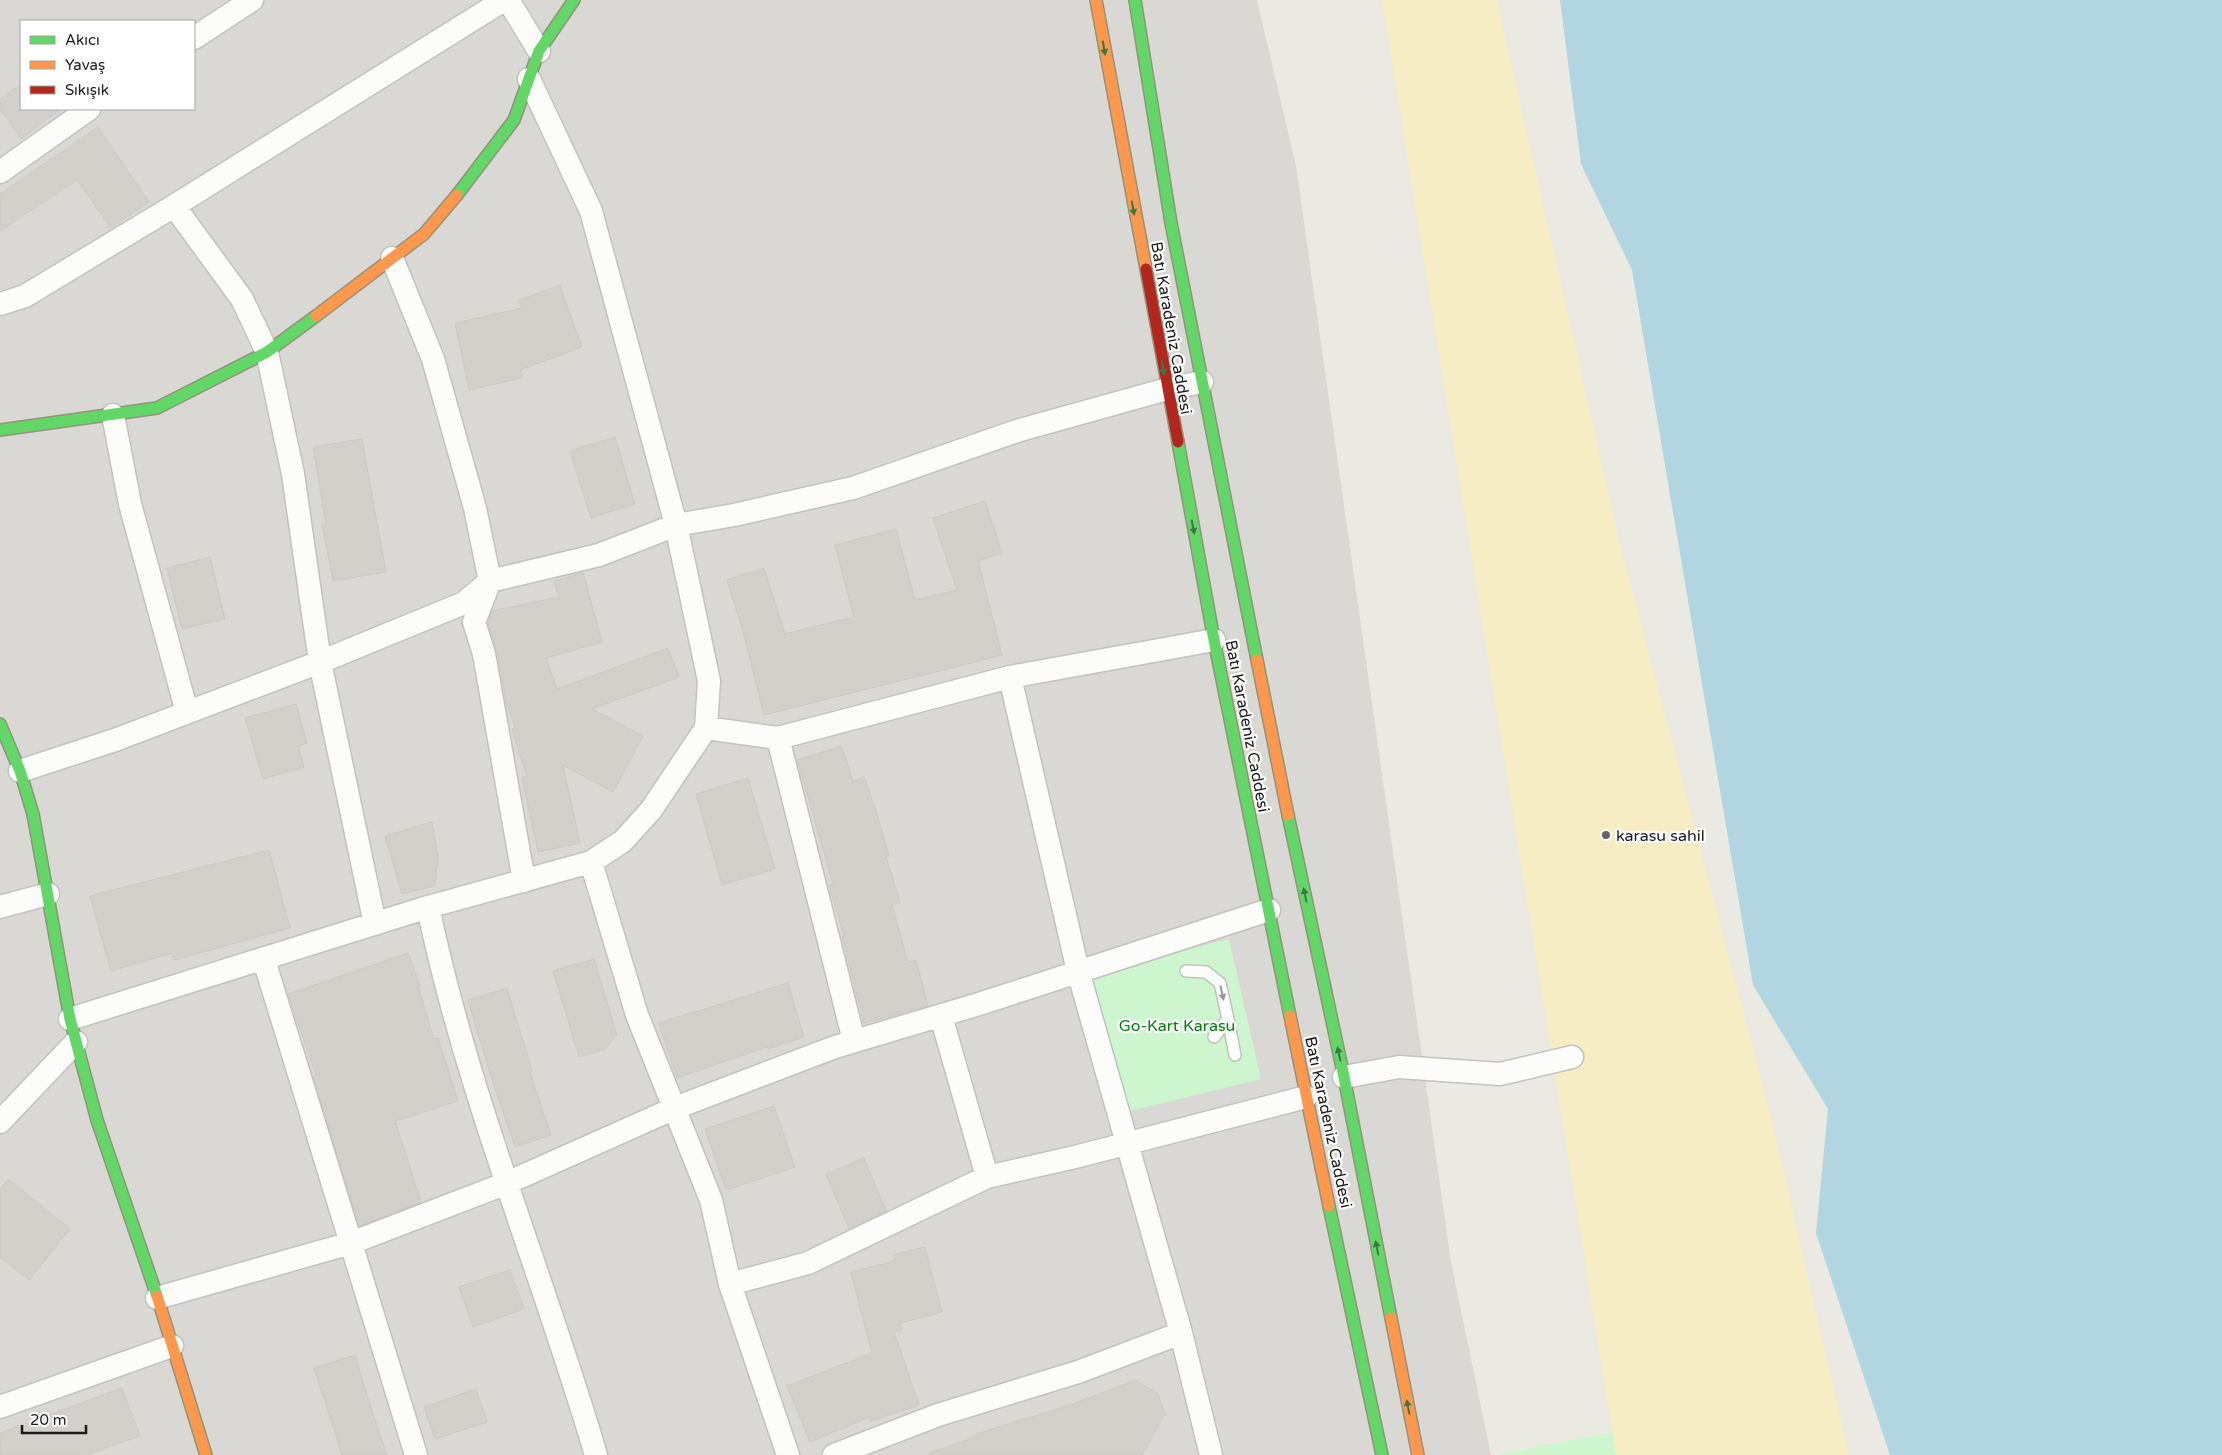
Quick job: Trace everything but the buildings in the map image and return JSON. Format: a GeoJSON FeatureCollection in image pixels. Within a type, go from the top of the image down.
{"type":"FeatureCollection","features":[{"type":"Feature","properties":{"kind":"main road"},"geometry":{"type":"LineString","coordinates":[[0,430],[112,416],[157,408],[267,352],[424,234],[472,177],[514,120],[539,51],[574,0]]}},
{"type":"Feature","properties":{"kind":"main road","name":"Batı Karadeniz Caddesi"},"geometry":{"type":"LineString","coordinates":[[1096,0],[1214,640],[1306,1097],[1382,1455]]}},
{"type":"Feature","properties":{"kind":"main road","name":"Batı Karadeniz Caddesi"},"geometry":{"type":"LineString","coordinates":[[1135,0],[1171,223],[1274,748],[1344,1076],[1411,1453]]}},
{"type":"Feature","properties":{"kind":"main road"},"geometry":{"type":"LineString","coordinates":[[0,724],[20,771],[33,814],[70,1019],[97,1120],[148,1266],[206,1455]]}},
{"type":"Feature","properties":{"kind":"street"},"geometry":{"type":"LineString","coordinates":[[195,37],[252,0]]}},
{"type":"Feature","properties":{"kind":"street"},"geometry":{"type":"LineString","coordinates":[[0,304],[25,296],[174,206],[504,0]]}},
{"type":"Feature","properties":{"kind":"street"},"geometry":{"type":"LineString","coordinates":[[508,0],[539,51]]}},
{"type":"Feature","properties":{"kind":"street"},"geometry":{"type":"LineString","coordinates":[[70,1019],[264,960],[428,907],[591,862],[623,841],[651,810],[706,728],[709,681],[676,525],[591,210],[529,79]]}},
{"type":"Feature","properties":{"kind":"street"},"geometry":{"type":"LineString","coordinates":[[0,172],[88,110]]}},
{"type":"Feature","properties":{"kind":"street"},"geometry":{"type":"LineString","coordinates":[[174,206],[242,299],[267,352],[292,474],[320,662],[376,924]]}},
{"type":"Feature","properties":{"kind":"street"},"geometry":{"type":"LineString","coordinates":[[392,258],[433,359],[475,508],[490,581],[474,622],[484,654],[524,880]]}},
{"type":"Feature","properties":{"kind":"street"},"geometry":{"type":"LineString","coordinates":[[20,771],[115,740],[320,662],[464,603],[490,581],[599,555],[676,525],[734,515],[853,488],[1017,431],[1167,389],[1202,382]]}},
{"type":"Feature","properties":{"kind":"street"},"geometry":{"type":"LineString","coordinates":[[112,416],[130,504],[187,712]]}},
{"type":"Feature","properties":{"kind":"street"},"geometry":{"type":"LineString","coordinates":[[706,728],[778,738],[1010,678],[1214,640]]}},
{"type":"Feature","properties":{"kind":"street"},"geometry":{"type":"LineString","coordinates":[[1010,678],[1078,971],[1182,1333],[1211,1455]]}},
{"type":"Feature","properties":{"kind":"street"},"geometry":{"type":"LineString","coordinates":[[778,738],[854,1041]]}},
{"type":"Feature","properties":{"kind":"street"},"geometry":{"type":"LineString","coordinates":[[591,862],[637,1015],[711,1200],[730,1284],[788,1455]]}},
{"type":"Feature","properties":{"kind":"street"},"geometry":{"type":"LineString","coordinates":[[0,907],[48,894]]}},
{"type":"Feature","properties":{"kind":"street"},"geometry":{"type":"LineString","coordinates":[[428,907],[440,967],[461,1038],[596,1455]]}},
{"type":"Feature","properties":{"kind":"street"},"geometry":{"type":"LineString","coordinates":[[157,1298],[351,1243],[507,1183],[675,1108],[835,1047],[941,1016],[1268,910]]}},
{"type":"Feature","properties":{"kind":"street"},"geometry":{"type":"LineString","coordinates":[[264,960],[416,1455]]}},
{"type":"Feature","properties":{"kind":"street"},"geometry":{"type":"LineString","coordinates":[[941,1016],[987,1177]]}},
{"type":"Feature","properties":{"kind":"street"},"geometry":{"type":"LineString","coordinates":[[0,1122],[76,1042]]}},
{"type":"Feature","properties":{"kind":"street"},"geometry":{"type":"LineString","coordinates":[[1344,1076],[1399,1067],[1500,1074],[1572,1057]]}},
{"type":"Feature","properties":{"kind":"street"},"geometry":{"type":"LineString","coordinates":[[730,1284],[808,1263],[987,1177],[1306,1097]]}},
{"type":"Feature","properties":{"kind":"street"},"geometry":{"type":"LineString","coordinates":[[834,1455],[938,1415],[1078,1372],[1182,1333]]}},
{"type":"Feature","properties":{"kind":"street"},"geometry":{"type":"LineString","coordinates":[[0,1407],[172,1346]]}},
{"type":"Feature","properties":{"kind":"lane"},"geometry":{"type":"LineString","coordinates":[[1186,970],[1206,972],[1220,983],[1235,1055]]}},
{"type":"Feature","properties":{"kind":"lane"},"geometry":{"type":"LineString","coordinates":[[1214,1037],[1228,1019]]}},
{"type":"Feature","properties":{"kind":"shaded area"},"geometry":{"type":"Polygon","coordinates":[[[0,0],[1257,0],[1296,166],[1451,1262],[1491,1455],[0,1455],[0,0]]]}},
{"type":"Feature","properties":{"kind":"sand","name":"karasu sahil"},"geometry":{"type":"Polygon","coordinates":[[[1382,0],[1497,0],[1620,544],[1773,1125],[1849,1455],[1616,1455],[1382,0]]]}},
{"type":"Feature","properties":{"kind":"green space","name":"Go-Kart Karasu"},"geometry":{"type":"Polygon","coordinates":[[[1229,939],[1261,1079],[1126,1112],[1091,974],[1229,939]]]}},
{"type":"Feature","properties":{"kind":"green space"},"geometry":{"type":"Polygon","coordinates":[[[1612,1432],[1616,1455],[1497,1455],[1612,1432]]]}},
{"type":"Feature","properties":{"kind":"water"},"geometry":{"type":"Polygon","coordinates":[[[1560,0],[2222,0],[2222,1455],[1890,1455],[1816,1233],[1828,1109],[1753,985],[1632,270],[1581,164],[1560,0]]]}},
{"type":"Feature","properties":{"kind":"traffic: fast"},"geometry":{"type":"LineString","coordinates":[[457,195],[514,120],[539,51],[574,0]]}},
{"type":"Feature","properties":{"kind":"traffic: fast"},"geometry":{"type":"LineString","coordinates":[[1135,0],[1171,223],[1257,660]]}},
{"type":"Feature","properties":{"kind":"traffic: fast"},"geometry":{"type":"LineString","coordinates":[[0,430],[157,408],[267,352],[316,316]]}},
{"type":"Feature","properties":{"kind":"traffic: fast"},"geometry":{"type":"LineString","coordinates":[[1178,442],[1214,640],[1290,1016]]}},
{"type":"Feature","properties":{"kind":"traffic: fast"},"geometry":{"type":"LineString","coordinates":[[0,724],[20,771],[33,814],[70,1019],[97,1120],[157,1296]]}},
{"type":"Feature","properties":{"kind":"traffic: fast"},"geometry":{"type":"LineString","coordinates":[[1288,815],[1344,1077],[1391,1318]]}},
{"type":"Feature","properties":{"kind":"traffic: fast"},"geometry":{"type":"LineString","coordinates":[[1329,1206],[1382,1455]]}},
{"type":"Feature","properties":{"kind":"traffic: slow"},"geometry":{"type":"LineString","coordinates":[[1096,0],[1146,269]]}},
{"type":"Feature","properties":{"kind":"traffic: slow"},"geometry":{"type":"LineString","coordinates":[[316,316],[424,234],[457,195]]}},
{"type":"Feature","properties":{"kind":"traffic: slow"},"geometry":{"type":"LineString","coordinates":[[1257,660],[1288,815]]}},
{"type":"Feature","properties":{"kind":"traffic: slow"},"geometry":{"type":"LineString","coordinates":[[1290,1016],[1329,1206]]}},
{"type":"Feature","properties":{"kind":"traffic: slow"},"geometry":{"type":"LineString","coordinates":[[157,1296],[206,1455]]}},
{"type":"Feature","properties":{"kind":"traffic: slow"},"geometry":{"type":"LineString","coordinates":[[1391,1318],[1418,1455]]}},
{"type":"Feature","properties":{"kind":"traffic: jam"},"geometry":{"type":"LineString","coordinates":[[1146,269],[1178,442]]}},
{"type":"Feature","properties":{"kind":"place","name":"karasu sahil"},"geometry":{"type":"Point","coordinates":[1606,835]}}]}
